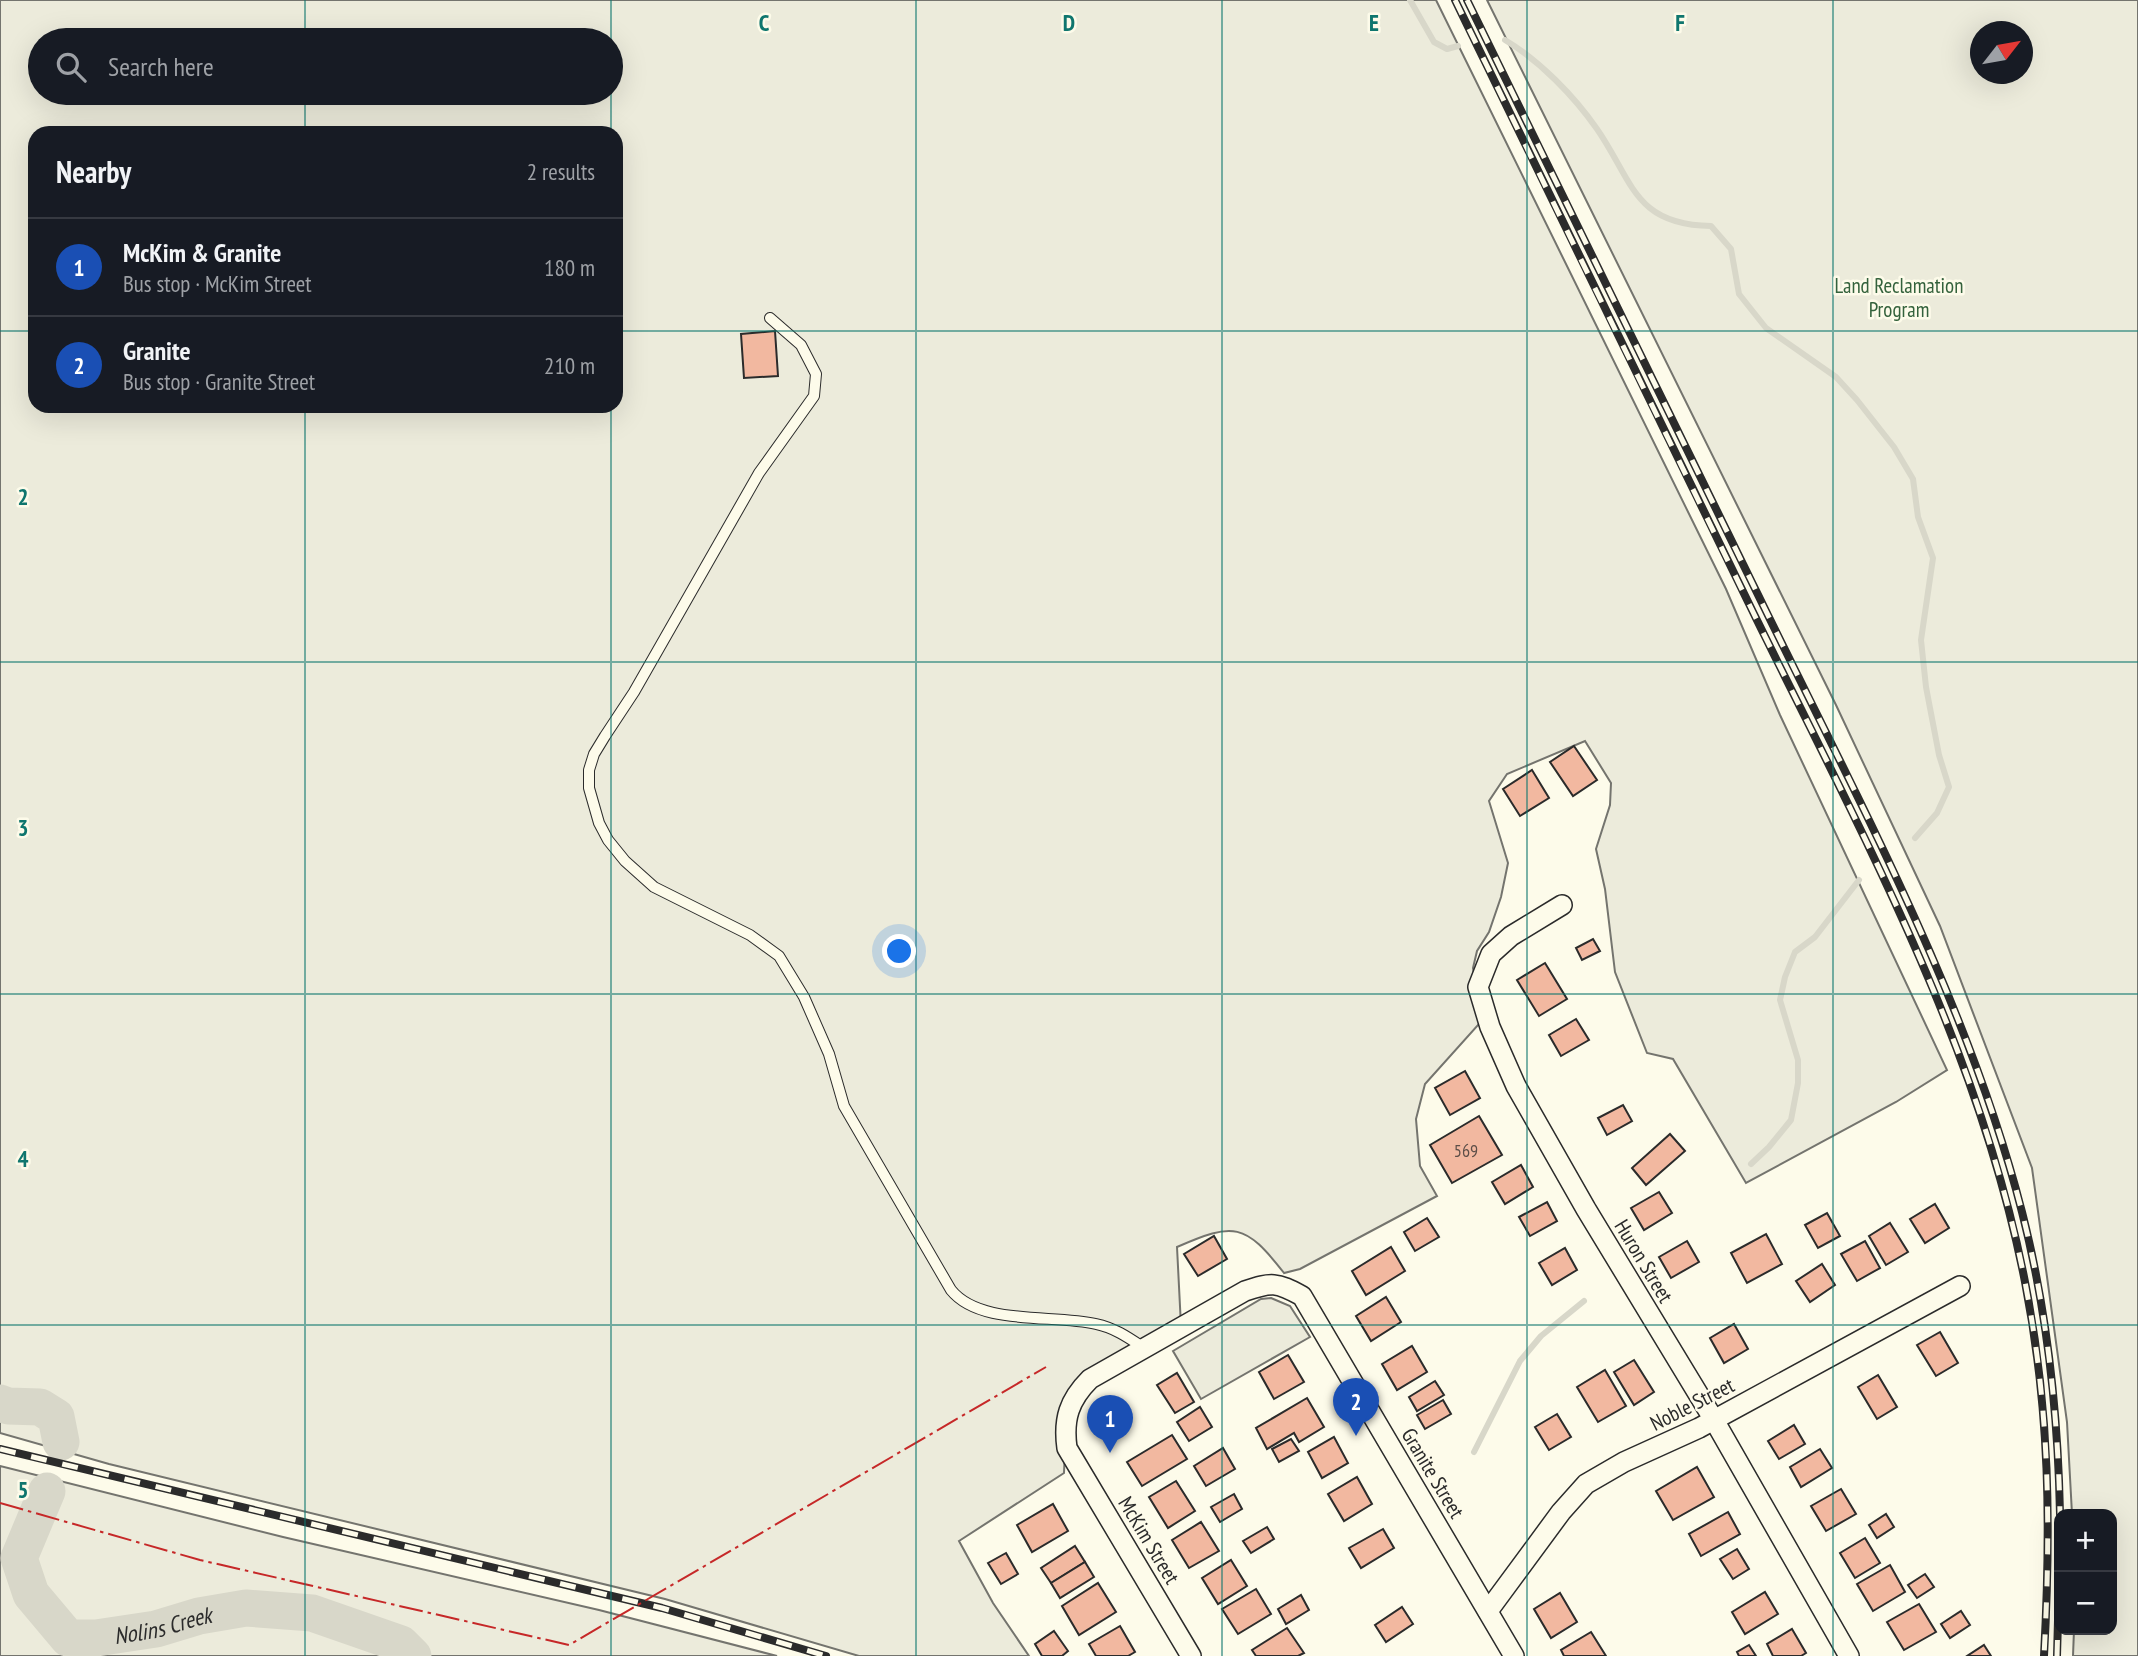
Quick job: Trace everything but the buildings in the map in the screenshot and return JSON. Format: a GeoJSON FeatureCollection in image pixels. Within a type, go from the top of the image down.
{"type":"FeatureCollection","features":[{"type":"Feature","properties":{"kind":"street","name":"Huron Street"},"geometry":{"type":"LineString","coordinates":[[1562,905],[1511,936],[1491,954],[1478,987],[1490,1027],[1516,1086],[1586,1209],[1714,1420],[1849,1656]]}},
{"type":"Feature","properties":{"kind":"street","name":"Granite Street"},"geometry":{"type":"LineString","coordinates":[[1067,1448],[1064,1426],[1077,1392],[1090,1380],[1245,1291],[1268,1283],[1286,1287],[1302,1296],[1514,1656]]}},
{"type":"Feature","properties":{"kind":"street","name":"Noble Street"},"geometry":{"type":"LineString","coordinates":[[1488,1611],[1561,1512],[1586,1484],[1624,1462],[1714,1420],[1960,1286]]}},
{"type":"Feature","properties":{"kind":"street","name":"McKim Street"},"geometry":{"type":"LineString","coordinates":[[1067,1448],[1191,1656]]}},
{"type":"Feature","properties":{"kind":"lane"},"geometry":{"type":"LineString","coordinates":[[769,318],[801,345],[816,374],[814,396],[759,473],[634,692],[594,754],[589,770],[589,788],[599,823],[625,861],[654,887],[750,934],[779,956],[804,997],[830,1054],[844,1106],[951,1290],[960,1301],[988,1313],[1094,1323],[1115,1329],[1145,1348]]}},
{"type":"Feature","properties":{"kind":"green space"},"geometry":{"type":"Polygon","coordinates":[[[0,0],[1436,0],[1726,589],[1780,715],[1947,1070],[1896,1102],[1746,1183],[1673,1059],[1647,1053],[1615,972],[1605,889],[1596,849],[1610,805],[1611,783],[1585,741],[1507,774],[1489,801],[1508,863],[1501,897],[1489,932],[1477,951],[1473,968],[1476,986],[1487,1015],[1425,1084],[1416,1119],[1420,1166],[1437,1196],[1300,1269],[1284,1273],[1259,1244],[1237,1232],[1212,1233],[1177,1247],[1181,1326],[1087,1379],[1065,1449],[1064,1473],[959,1541],[993,1603],[1029,1656],[859,1656],[665,1599],[109,1464],[0,1433],[0,0]]]}},
{"type":"Feature","properties":{"kind":"green space","name":"Land Reclamation Program"},"geometry":{"type":"Polygon","coordinates":[[[1487,0],[2138,0],[2138,1656],[2073,1656],[2074,1635],[2117,1635],[2117,1509],[2072,1509],[2067,1422],[2032,1168],[1940,926],[1836,705],[1487,0]]]}},
{"type":"Feature","properties":{"kind":"green space"},"geometry":{"type":"Polygon","coordinates":[[[1271,1298],[1290,1306],[1310,1337],[1201,1399],[1173,1351],[1261,1299],[1271,1298]]]}},
{"type":"Feature","properties":{"kind":"green space"},"geometry":{"type":"Polygon","coordinates":[[[0,1466],[283,1537],[599,1610],[777,1656],[0,1656],[0,1466]]]}},
{"type":"Feature","properties":{"kind":"waterway"},"geometry":{"type":"LineString","coordinates":[[1410,0],[1434,42],[1447,49],[1458,46]]}},
{"type":"Feature","properties":{"kind":"waterway"},"geometry":{"type":"LineString","coordinates":[[1505,40],[1543,69],[1578,104],[1597,129],[1639,197],[1651,209],[1666,218],[1685,224],[1711,226],[1731,249],[1739,294],[1766,328],[1836,377],[1894,447],[1913,479],[1918,517],[1933,558],[1921,640],[1926,687],[1939,755],[1949,787],[1937,813],[1915,838]]}},
{"type":"Feature","properties":{"kind":"waterway"},"geometry":{"type":"LineString","coordinates":[[1751,1164],[1791,1120],[1798,1083],[1798,1060],[1780,1000],[1785,977],[1795,952],[1815,937],[1859,880]]}},
{"type":"Feature","properties":{"kind":"waterway"},"geometry":{"type":"LineString","coordinates":[[1474,1452],[1520,1361],[1541,1336],[1584,1301]]}},
{"type":"Feature","properties":{"kind":"waterway","name":"Nolins Creek"},"geometry":{"type":"LineString","coordinates":[[0,1403],[8,1406],[40,1407],[56,1417],[61,1442]]}},
{"type":"Feature","properties":{"kind":"waterway","name":"Nolins Creek"},"geometry":{"type":"LineString","coordinates":[[47,1491],[19,1558],[31,1594],[68,1638],[96,1638],[156,1629],[199,1616],[246,1608],[312,1613],[401,1644],[413,1656]]}},
{"type":"Feature","properties":{"kind":"railway"},"geometry":{"type":"LineString","coordinates":[[1455,0],[1873,856],[1911,938],[1978,1107],[2004,1194],[2025,1282],[2039,1376],[2048,1515],[2044,1656]]}},
{"type":"Feature","properties":{"kind":"railway"},"geometry":{"type":"LineString","coordinates":[[1467,0],[1873,828],[1942,980],[1973,1057],[2000,1134],[2031,1249],[2050,1362],[2060,1509]]}},
{"type":"Feature","properties":{"kind":"railway"},"geometry":{"type":"LineString","coordinates":[[0,1449],[662,1608],[826,1656]]}},
{"type":"Feature","properties":{"kind":"railway"},"geometry":{"type":"LineString","coordinates":[[2057,1656],[2058,1635]]}},
{"type":"Feature","properties":{"kind":"power"},"geometry":{"type":"LineString","coordinates":[[0,1503],[200,1560],[569,1645],[1046,1367]]}},
{"type":"Feature","properties":{"kind":"place","name":"Granite"},"geometry":{"type":"Point","coordinates":[1356,1436]}},
{"type":"Feature","properties":{"kind":"place","name":"McKim & Granite"},"geometry":{"type":"Point","coordinates":[1110,1453]}}]}
